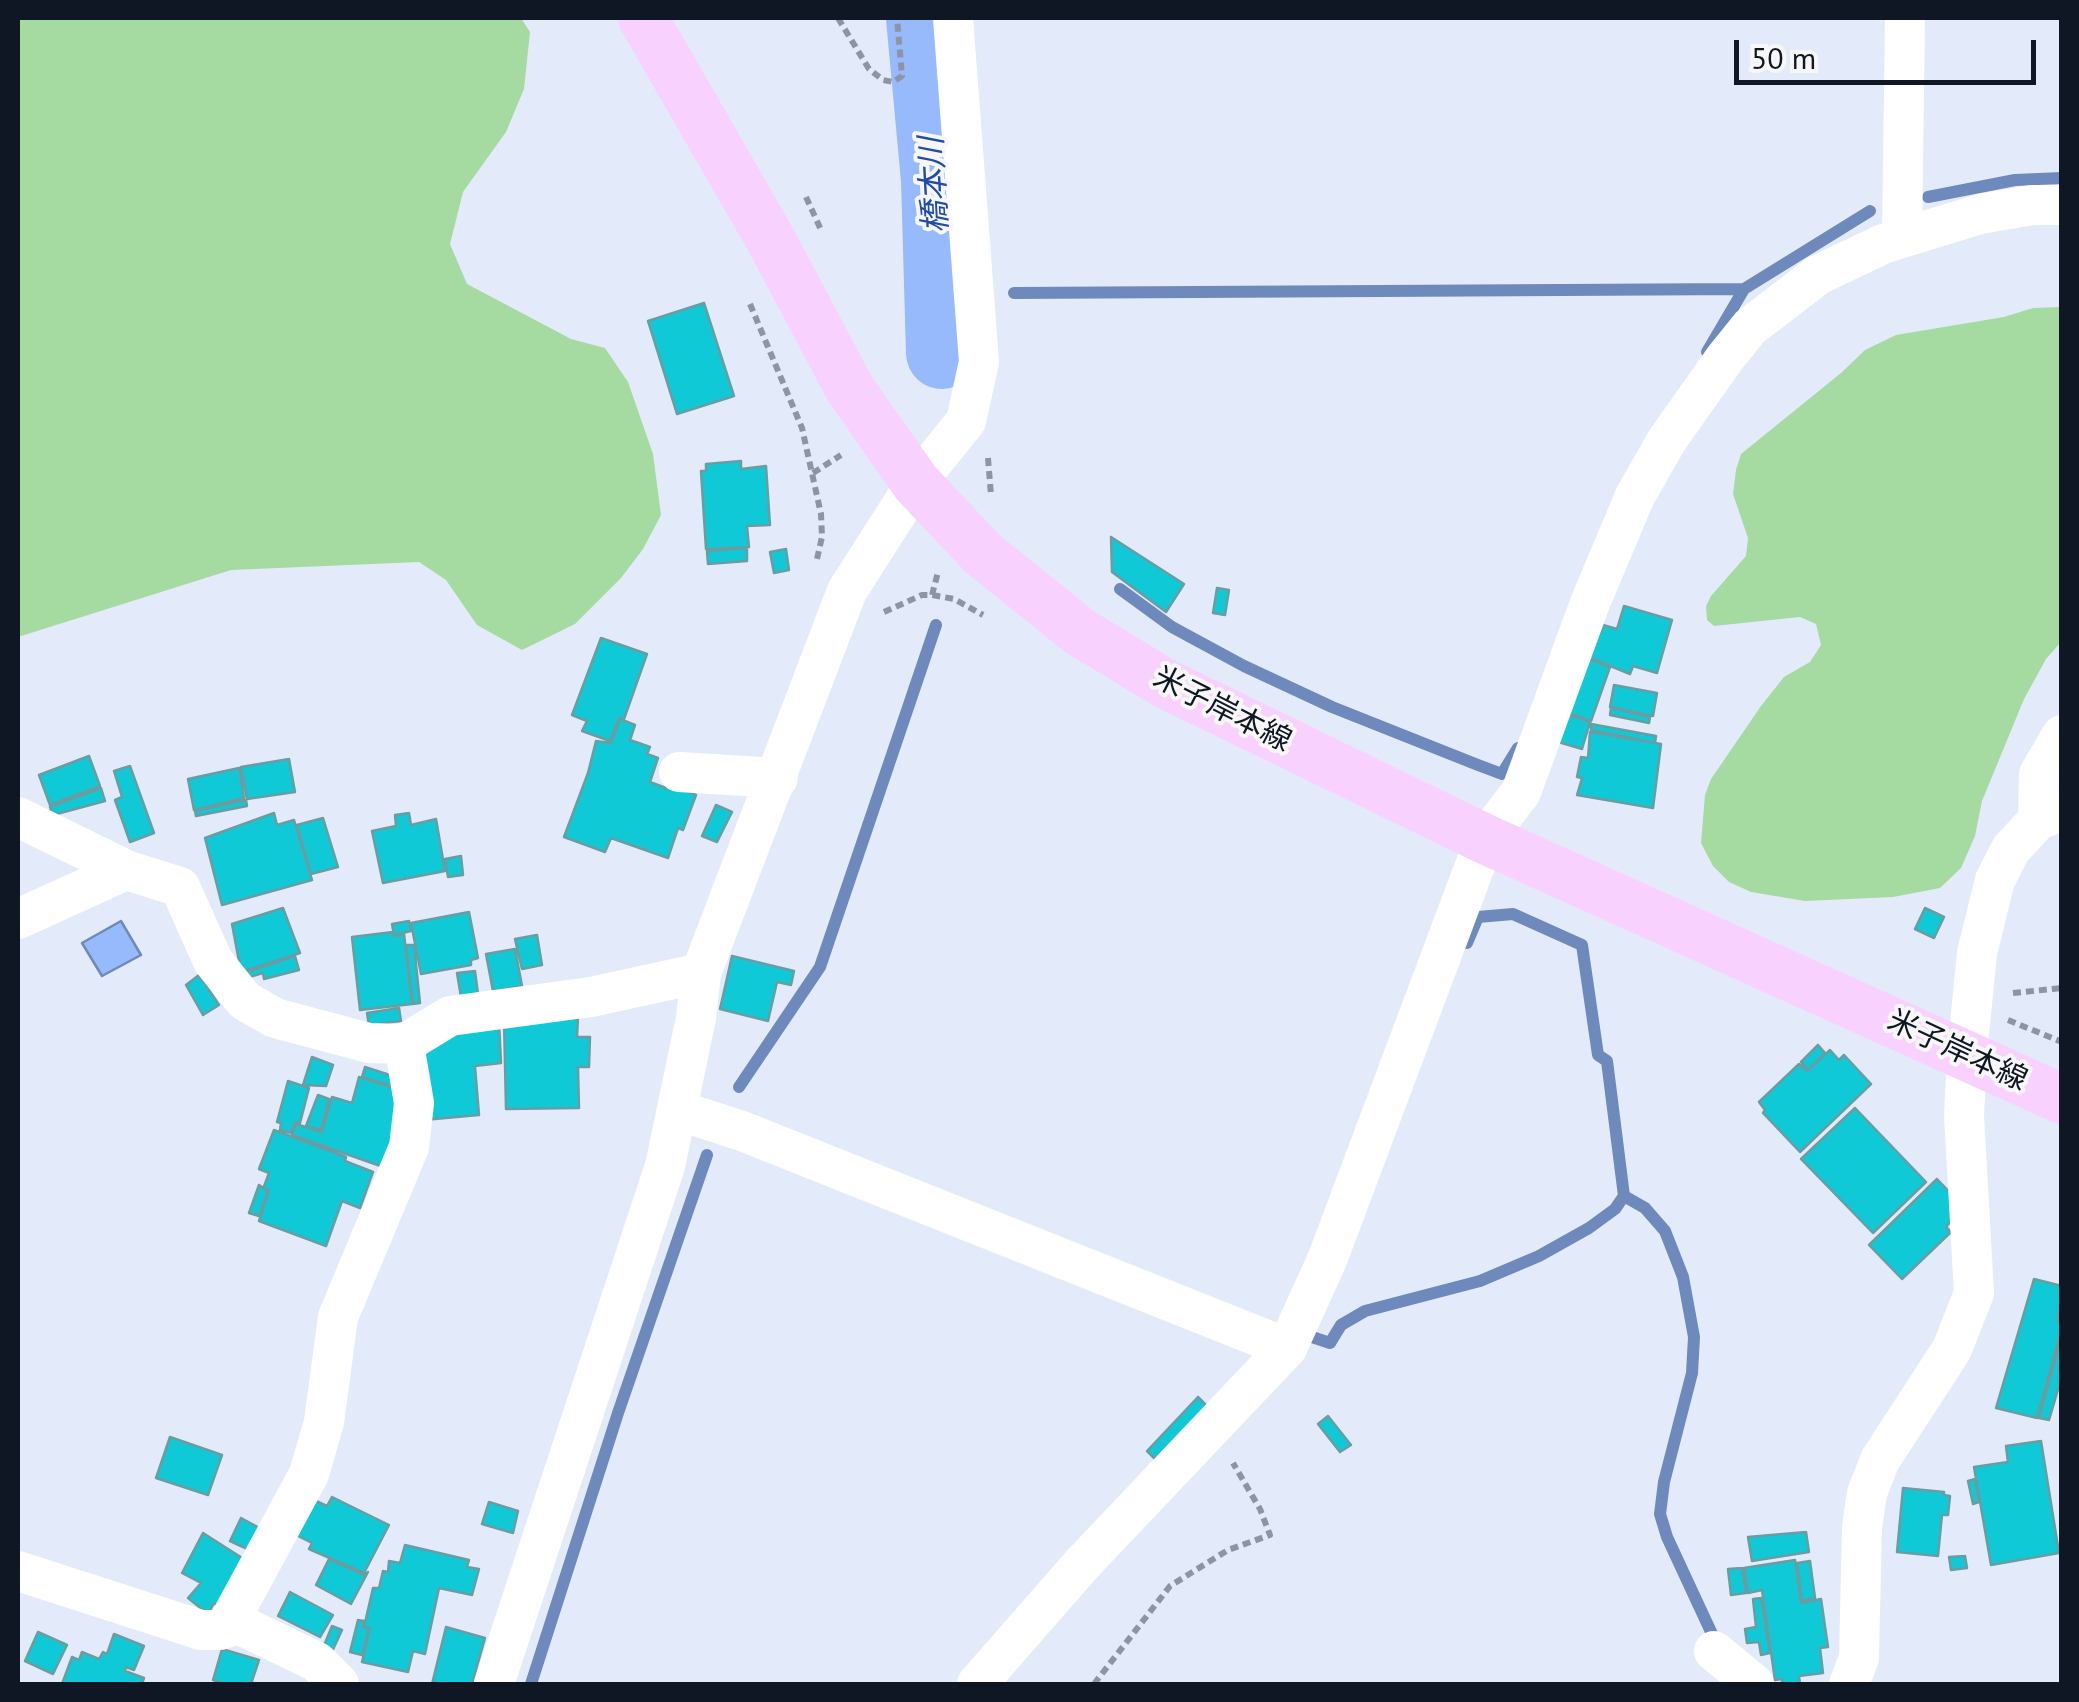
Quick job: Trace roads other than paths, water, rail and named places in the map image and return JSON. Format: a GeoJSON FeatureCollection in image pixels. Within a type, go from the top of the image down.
{"type":"FeatureCollection","features":[{"type":"Feature","properties":{"kind":"main road","name":"米子岸本線"},"geometry":{"type":"LineString","coordinates":[[643,18],[772,242],[850,390],[916,483],[983,554],[1080,632],[1164,683],[1485,839],[2062,1099]]}},
{"type":"Feature","properties":{"kind":"street"},"geometry":{"type":"LineString","coordinates":[[494,1684],[666,1166],[696,1018],[700,974],[848,591],[916,483],[966,421],[978,362],[954,18]]}},
{"type":"Feature","properties":{"kind":"street"},"geometry":{"type":"LineString","coordinates":[[1902,238],[1906,18]]}},
{"type":"Feature","properties":{"kind":"street"},"geometry":{"type":"LineString","coordinates":[[977,1684],[1095,1550],[1286,1348],[1327,1260],[1485,839],[1521,792],[1590,603],[1635,496],[1666,440],[1750,327],[1818,275],[1902,238],[1980,214],[2062,205]]}},
{"type":"Feature","properties":{"kind":"street"},"geometry":{"type":"LineString","coordinates":[[1849,1684],[1859,1658],[1862,1527],[1867,1493],[1880,1460],[1952,1349],[1974,1292],[1964,1116],[1978,953],[1994,880],[2010,849],[2050,816],[2039,774],[2062,735]]}},
{"type":"Feature","properties":{"kind":"street"},"geometry":{"type":"LineString","coordinates":[[679,772],[778,778]]}},
{"type":"Feature","properties":{"kind":"street"},"geometry":{"type":"LineString","coordinates":[[18,817],[126,870],[180,887],[213,961],[245,1001],[275,1018],[369,1043],[404,1044],[450,1016],[591,997],[700,974]]}},
{"type":"Feature","properties":{"kind":"street"},"geometry":{"type":"LineString","coordinates":[[18,919],[126,870]]}},
{"type":"Feature","properties":{"kind":"street"},"geometry":{"type":"LineString","coordinates":[[339,1684],[318,1662],[230,1620],[309,1474],[324,1422],[338,1317],[409,1147],[414,1103],[404,1044]]}},
{"type":"Feature","properties":{"kind":"street"},"geometry":{"type":"LineString","coordinates":[[677,1110],[742,1130],[1286,1348]]}},
{"type":"Feature","properties":{"kind":"street"},"geometry":{"type":"LineString","coordinates":[[18,1572],[201,1630],[220,1630],[238,1624]]}},
{"type":"Feature","properties":{"kind":"street"},"geometry":{"type":"LineString","coordinates":[[1714,1651],[1754,1684]]}},
{"type":"Feature","properties":{"kind":"water"},"geometry":{"type":"Polygon","coordinates":[[[121,921],[141,955],[102,976],[82,943],[121,921]]]}},
{"type":"Feature","properties":{"kind":"waterway","name":"橋本川"},"geometry":{"type":"LineString","coordinates":[[922,18],[937,180],[942,353]]}},
{"type":"Feature","properties":{"kind":"waterway"},"geometry":{"type":"LineString","coordinates":[[1928,197],[2015,180],[2062,178]]}},
{"type":"Feature","properties":{"kind":"waterway"},"geometry":{"type":"LineString","coordinates":[[1707,352],[1744,289],[1870,211]]}},
{"type":"Feature","properties":{"kind":"waterway"},"geometry":{"type":"LineString","coordinates":[[1014,293],[1744,289]]}},
{"type":"Feature","properties":{"kind":"waterway"},"geometry":{"type":"LineString","coordinates":[[1120,589],[1172,627],[1332,707],[1502,774],[1518,748]]}},
{"type":"Feature","properties":{"kind":"waterway"},"geometry":{"type":"LineString","coordinates":[[739,1087],[820,967],[936,625]]}},
{"type":"Feature","properties":{"kind":"waterway"},"geometry":{"type":"LineString","coordinates":[[1312,1337],[1330,1343],[1341,1325],[1365,1311],[1480,1281],[1539,1256],[1589,1228],[1615,1209],[1624,1196],[1607,1061],[1598,1055],[1582,945],[1513,914],[1478,917],[1467,943]]}},
{"type":"Feature","properties":{"kind":"waterway"},"geometry":{"type":"LineString","coordinates":[[531,1684],[618,1413],[707,1155]]}},
{"type":"Feature","properties":{"kind":"waterway"},"geometry":{"type":"LineString","coordinates":[[1624,1196],[1645,1208],[1665,1231],[1683,1277],[1694,1337],[1692,1373],[1664,1482],[1660,1514],[1712,1634]]}}]}
